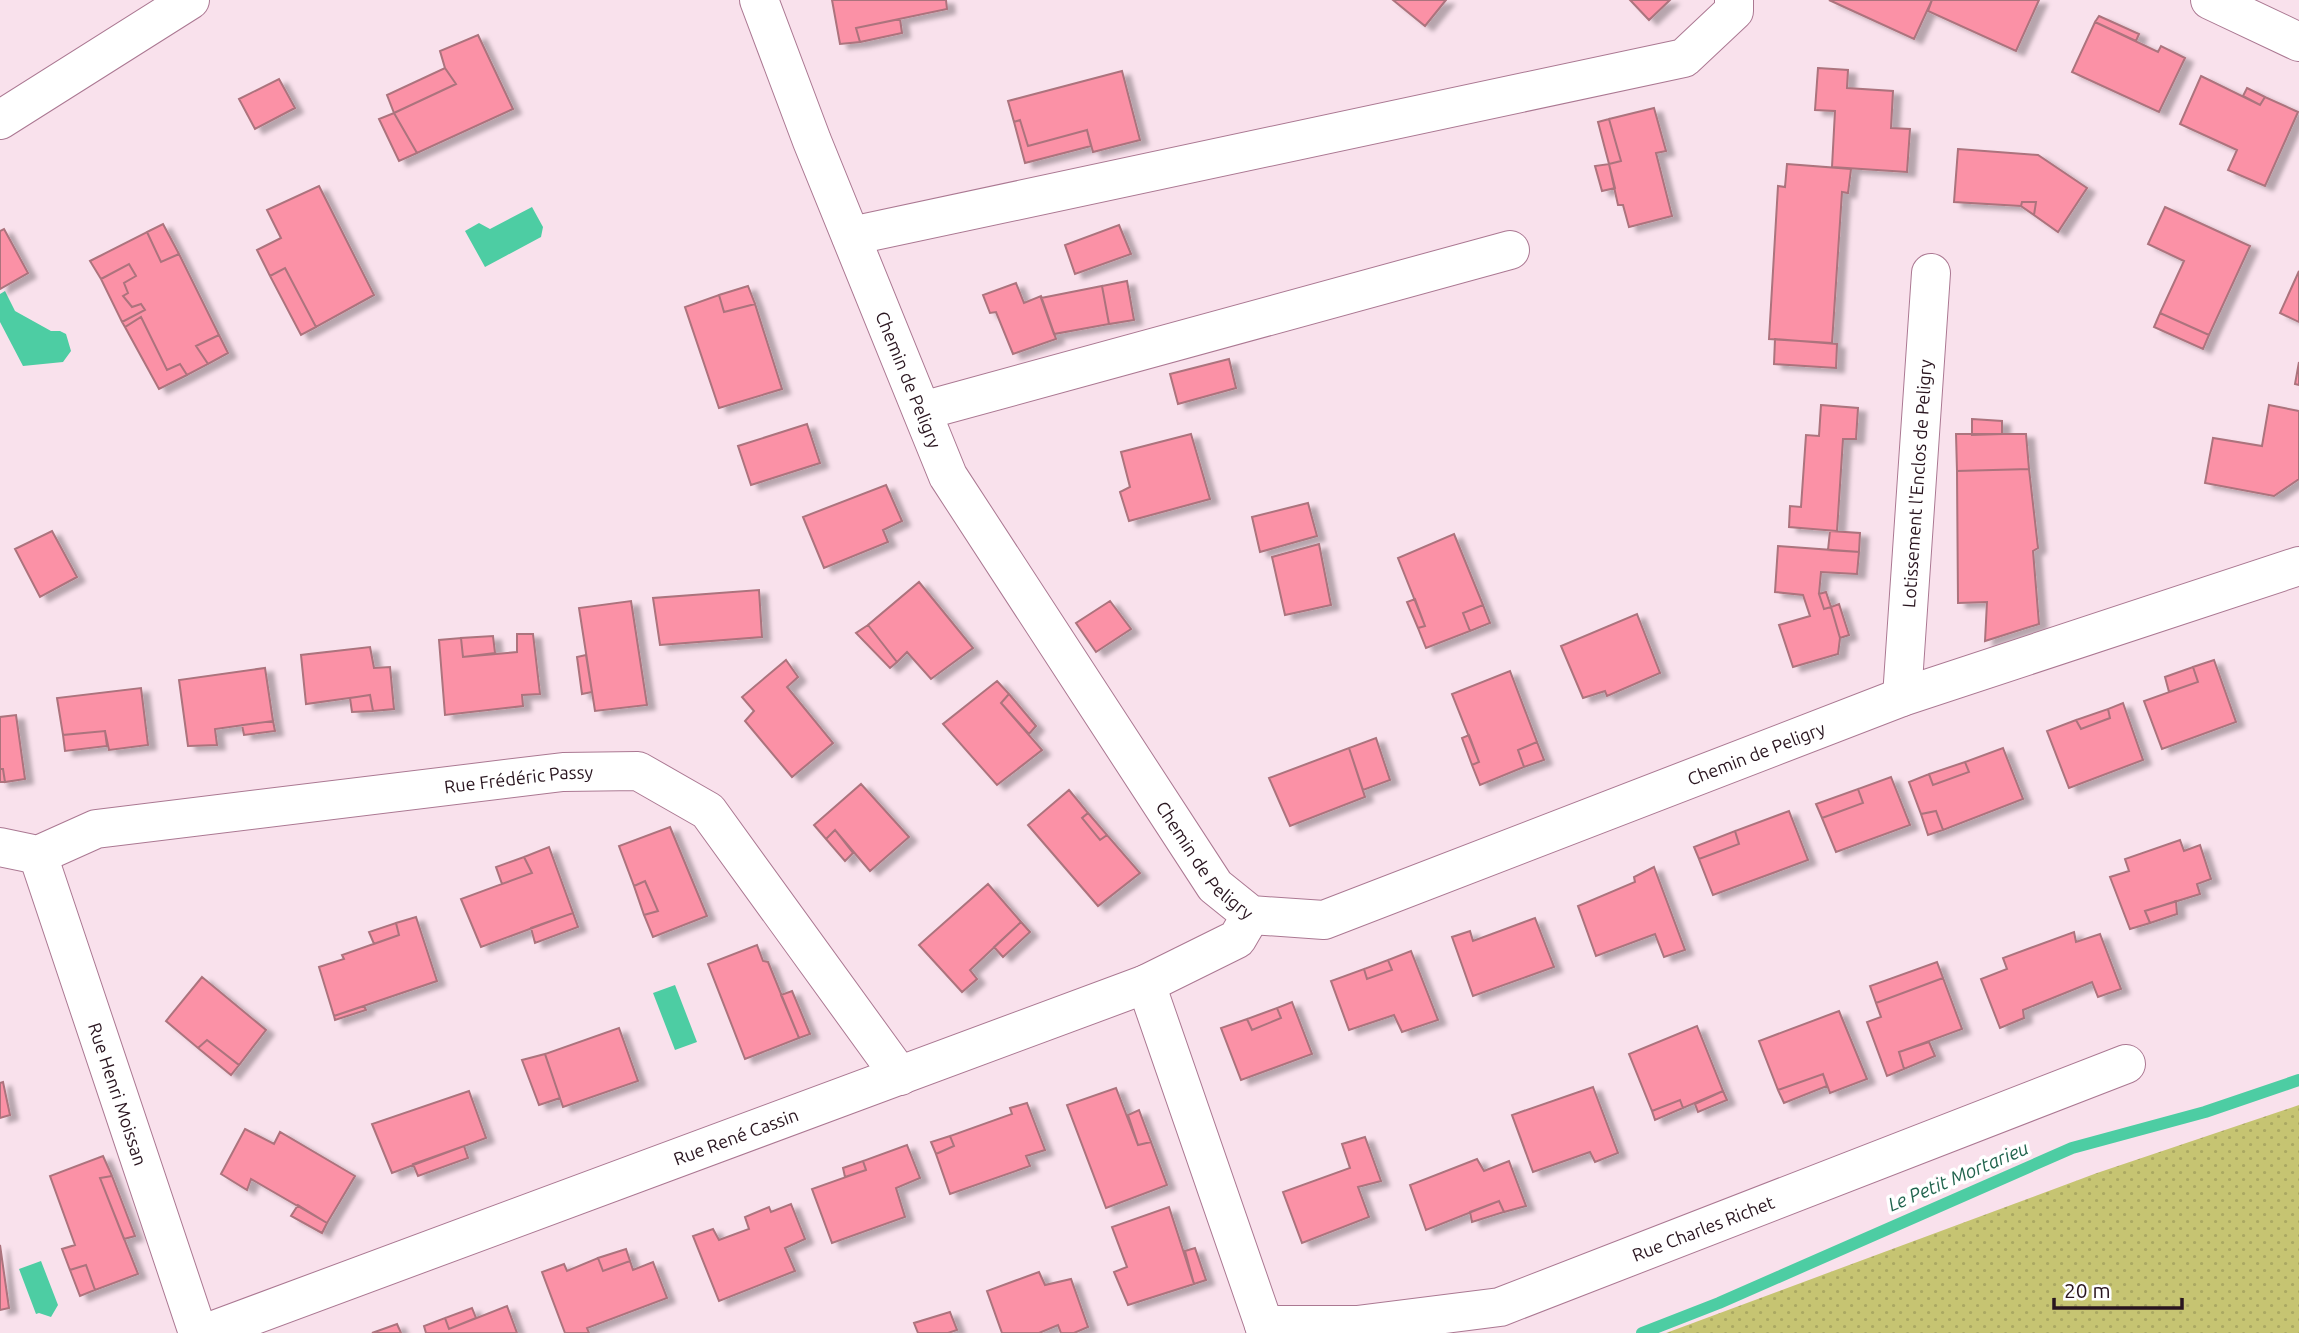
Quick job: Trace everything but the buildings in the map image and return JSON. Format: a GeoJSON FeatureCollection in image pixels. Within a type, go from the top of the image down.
{"type":"FeatureCollection","features":[{"type":"Feature","properties":{"kind":"street"},"geometry":{"type":"LineString","coordinates":[[0,120],[190,0]]}},
{"type":"Feature","properties":{"kind":"street","name":"Chemin de Peligry"},"geometry":{"type":"LineString","coordinates":[[759,0],[948,476],[1215,886],[1251,915],[1324,920],[1902,696],[2299,566]]}},
{"type":"Feature","properties":{"kind":"street"},"geometry":{"type":"LineString","coordinates":[[851,236],[1684,58],[1734,11],[1734,0]]}},
{"type":"Feature","properties":{"kind":"street"},"geometry":{"type":"LineString","coordinates":[[2210,0],[2299,42]]}},
{"type":"Feature","properties":{"kind":"street"},"geometry":{"type":"LineString","coordinates":[[922,411],[1510,250]]}},
{"type":"Feature","properties":{"kind":"street","name":"Lotissement l'Enclos de Peligry"},"geometry":{"type":"LineString","coordinates":[[1902,696],[1931,273]]}},
{"type":"Feature","properties":{"kind":"street","name":"Rue Frédéric Passy"},"geometry":{"type":"LineString","coordinates":[[38,855],[96,829],[563,772],[638,771],[708,811],[900,1076]]}},
{"type":"Feature","properties":{"kind":"street"},"geometry":{"type":"LineString","coordinates":[[0,847],[38,855]]}},
{"type":"Feature","properties":{"kind":"street","name":"Rue Henri Moissan"},"geometry":{"type":"LineString","coordinates":[[38,855],[198,1333]]}},
{"type":"Feature","properties":{"kind":"street","name":"Rue René Cassin"},"geometry":{"type":"LineString","coordinates":[[206,1333],[1146,984],[1237,939],[1251,915]]}},
{"type":"Feature","properties":{"kind":"street"},"geometry":{"type":"LineString","coordinates":[[1146,984],[1259,1329]]}},
{"type":"Feature","properties":{"kind":"street","name":"Rue Charles Richet"},"geometry":{"type":"LineString","coordinates":[[1259,1329],[1357,1325],[1500,1307],[2126,1064]]}},
{"type":"Feature","properties":{"kind":"shaded area"},"geometry":{"type":"Polygon","coordinates":[[[532,207],[543,227],[541,237],[485,267],[465,231],[479,223],[490,229],[532,207]]]}},
{"type":"Feature","properties":{"kind":"shaded area"},"geometry":{"type":"Polygon","coordinates":[[[5,291],[15,311],[51,331],[66,334],[71,351],[63,362],[23,366],[0,322],[0,294],[5,291]]]}},
{"type":"Feature","properties":{"kind":"shaded area"},"geometry":{"type":"Polygon","coordinates":[[[675,985],[697,1042],[675,1050],[653,993],[675,985]]]}},
{"type":"Feature","properties":{"kind":"shaded area"},"geometry":{"type":"Polygon","coordinates":[[[2299,1105],[2299,1333],[1666,1333],[2097,1173],[2299,1105]]]}},
{"type":"Feature","properties":{"kind":"shaded area"},"geometry":{"type":"Polygon","coordinates":[[[41,1261],[58,1305],[51,1317],[36,1314],[19,1269],[41,1261]]]}},
{"type":"Feature","properties":{"kind":"waterway","name":"Le Petit Mortarieu"},"geometry":{"type":"LineString","coordinates":[[1642,1333],[1719,1303],[2072,1148],[2205,1112],[2299,1080]]}}]}
